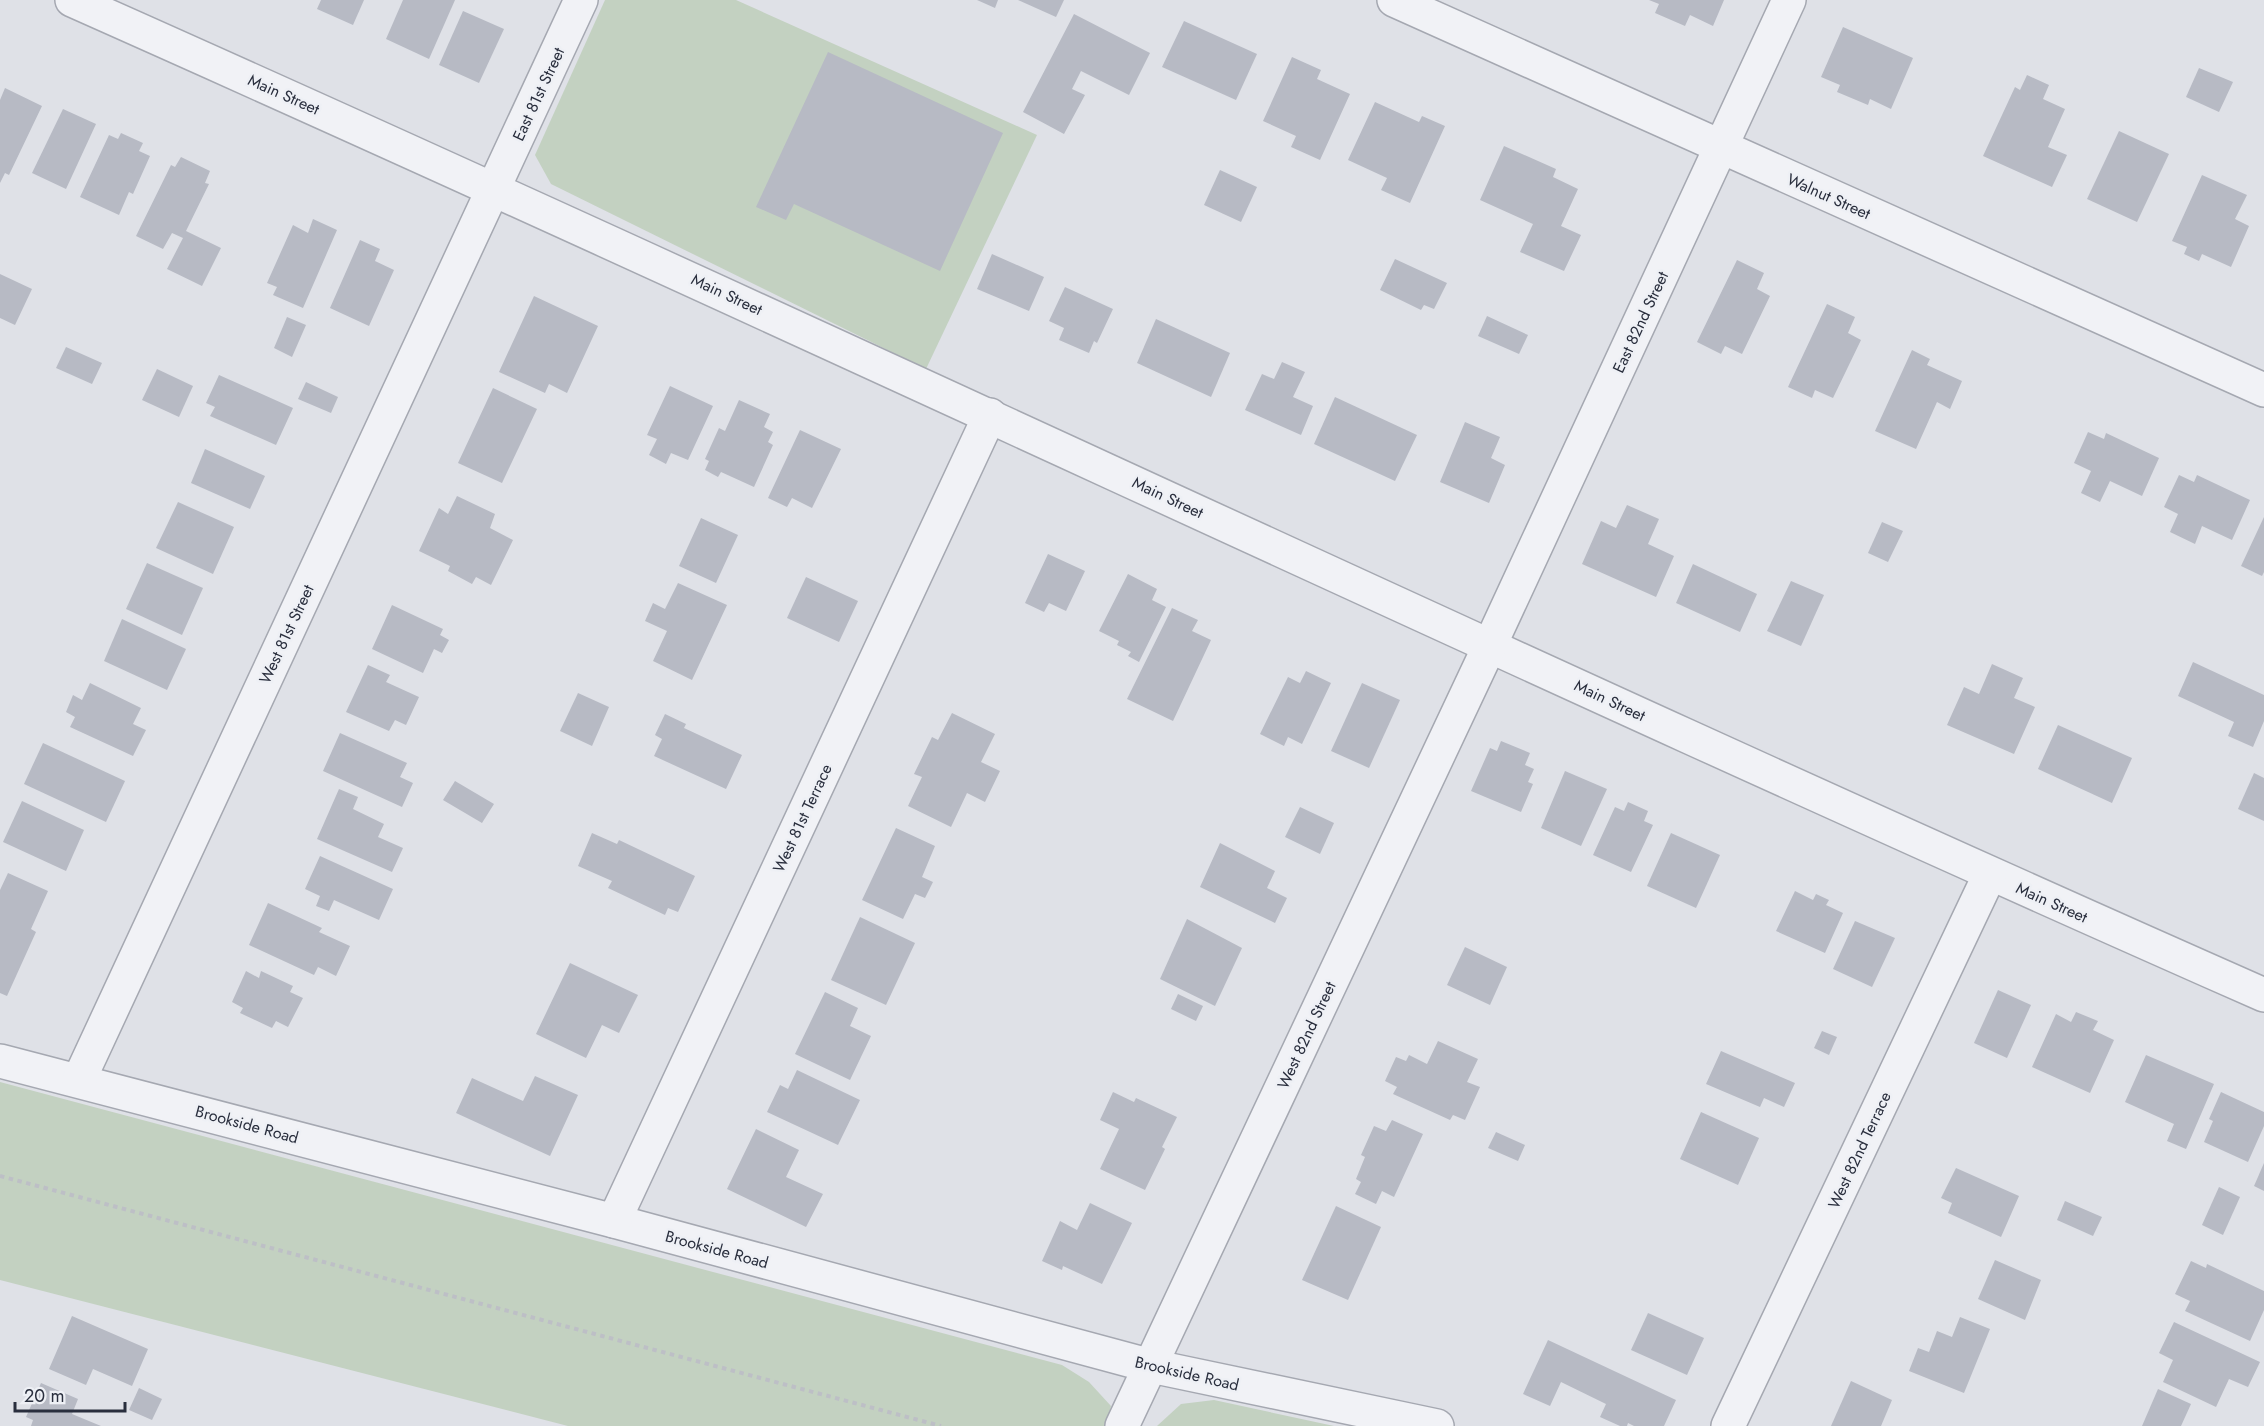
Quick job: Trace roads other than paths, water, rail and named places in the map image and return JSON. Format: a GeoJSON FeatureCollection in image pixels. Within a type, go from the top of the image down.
{"type":"FeatureCollection","features":[{"type":"Feature","properties":{"kind":"street","name":"Main Street"},"geometry":{"type":"LineString","coordinates":[[72,0],[494,188],[1990,874],[2264,995]]}},
{"type":"Feature","properties":{"kind":"street","name":"East 81st Street"},"geometry":{"type":"LineString","coordinates":[[494,188],[581,0]]}},
{"type":"Feature","properties":{"kind":"street","name":"Walnut Street"},"geometry":{"type":"LineString","coordinates":[[1394,0],[2264,390]]}},
{"type":"Feature","properties":{"kind":"street","name":"East 82nd Street"},"geometry":{"type":"LineString","coordinates":[[1490,645],[1790,0]]}},
{"type":"Feature","properties":{"kind":"street","name":"West 81st Street"},"geometry":{"type":"LineString","coordinates":[[79,1080],[494,188]]}},
{"type":"Feature","properties":{"kind":"street","name":"West 81st Terrace"},"geometry":{"type":"LineString","coordinates":[[614,1221],[990,415]]}},
{"type":"Feature","properties":{"kind":"street","name":"West 82nd Street"},"geometry":{"type":"LineString","coordinates":[[1122,1426],[1490,645]]}},
{"type":"Feature","properties":{"kind":"street","name":"West 82nd Terrace"},"geometry":{"type":"LineString","coordinates":[[1728,1426],[1990,874]]}},
{"type":"Feature","properties":{"kind":"street","name":"Brookside Road"},"geometry":{"type":"LineString","coordinates":[[0,1061],[614,1221],[1151,1365],[1437,1426]]}}]}
